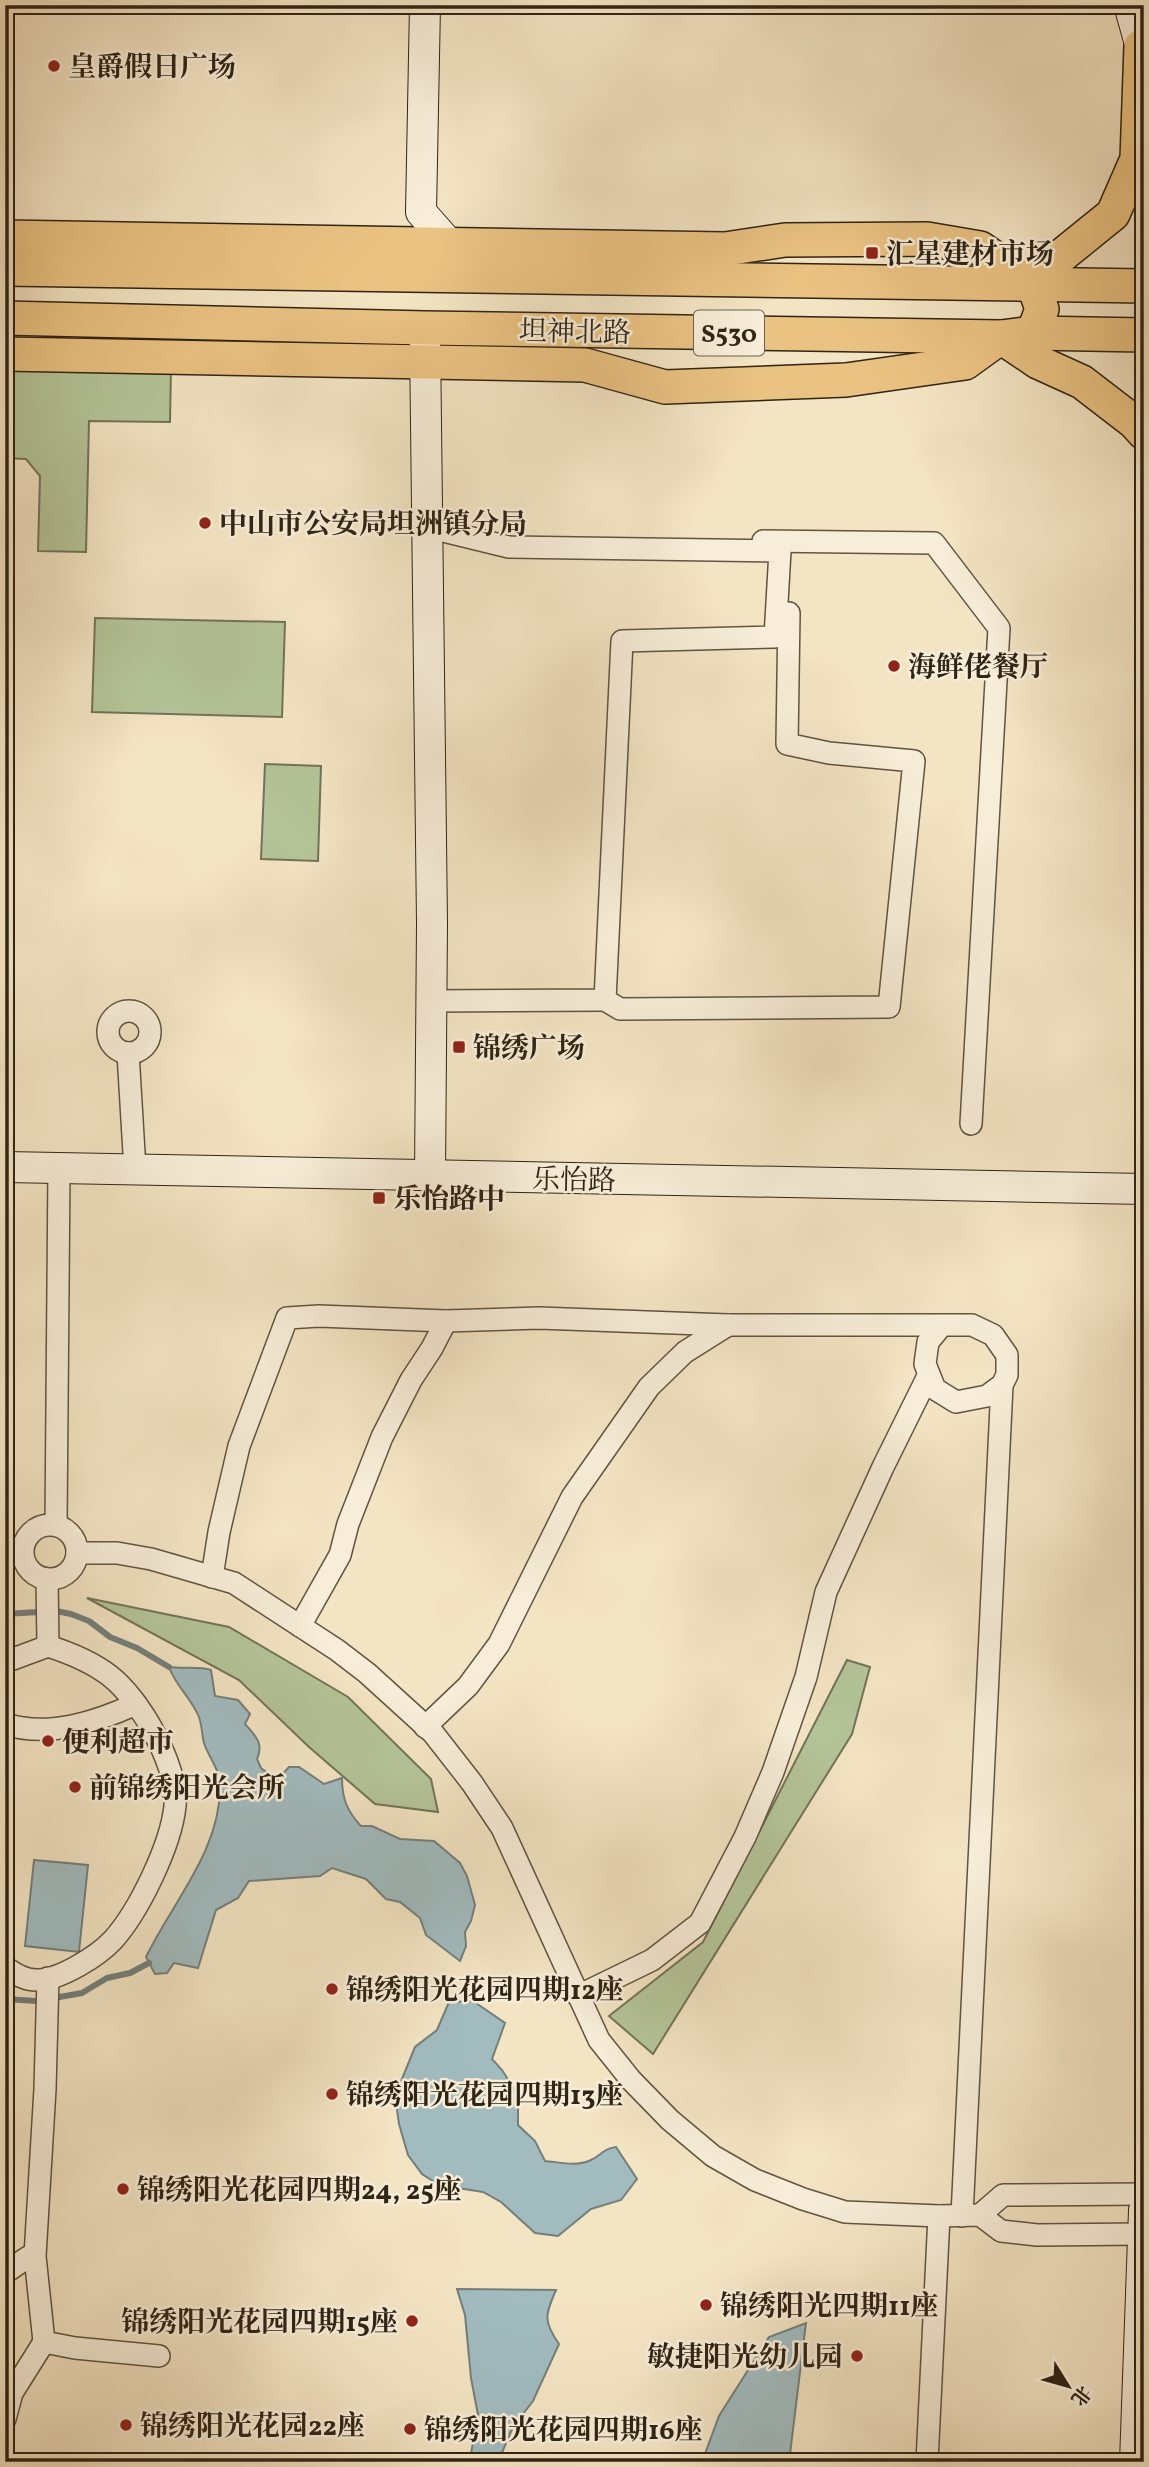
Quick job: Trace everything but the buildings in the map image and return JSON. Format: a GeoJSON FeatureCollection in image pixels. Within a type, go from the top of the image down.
{"type":"FeatureCollection","features":[{"type":"Feature","properties":{"kind":"main road"},"geometry":{"type":"LineString","coordinates":[[1033,284],[1050,265],[1113,214],[1137,159],[1142,52]]}},
{"type":"Feature","properties":{"kind":"main road"},"geometry":{"type":"LineString","coordinates":[[5,237],[725,249],[785,240],[927,239],[980,248],[1033,284],[1042,309],[1033,333]]}},
{"type":"Feature","properties":{"kind":"main road","name":"坦神北路"},"geometry":{"type":"LineString","coordinates":[[5,269],[1144,286]]}},
{"type":"Feature","properties":{"kind":"main road","name":"坦神北路"},"geometry":{"type":"LineString","coordinates":[[5,318],[1001,337],[1033,333],[1144,335]]}},
{"type":"Feature","properties":{"kind":"main road"},"geometry":{"type":"LineString","coordinates":[[5,354],[585,365],[665,387],[846,380],[965,363],[1001,337],[1038,362],[1082,382],[1134,422],[1144,433]]}},
{"type":"Feature","properties":{"kind":"street"},"geometry":{"type":"LineString","coordinates":[[425,5],[421,212],[451,246],[495,275]]}},
{"type":"Feature","properties":{"kind":"street"},"geometry":{"type":"LineString","coordinates":[[1129,5],[1142,52]]}},
{"type":"Feature","properties":{"kind":"street"},"geometry":{"type":"LineString","coordinates":[[344,273],[421,212]]}},
{"type":"Feature","properties":{"kind":"street"},"geometry":{"type":"LineString","coordinates":[[425,328],[432,923],[430,1176]]}},
{"type":"Feature","properties":{"kind":"street"},"geometry":{"type":"LineString","coordinates":[[428,527],[504,545],[785,551],[949,550]]}},
{"type":"Feature","properties":{"kind":"street"},"geometry":{"type":"LineString","coordinates":[[504,545],[519,541],[798,541],[934,543],[949,550],[999,628],[971,1124]]}},
{"type":"Feature","properties":{"kind":"street"},"geometry":{"type":"LineString","coordinates":[[430,1001],[605,1000],[620,1009],[889,1007],[914,761],[829,753],[787,744],[785,551]]}},
{"type":"Feature","properties":{"kind":"street"},"geometry":{"type":"LineString","coordinates":[[605,1000],[622,640],[775,637],[785,551]]}},
{"type":"Feature","properties":{"kind":"street"},"geometry":{"type":"LineString","coordinates":[[128,1053],[135,1170]]}},
{"type":"Feature","properties":{"kind":"street","name":"乐怡路"},"geometry":{"type":"LineString","coordinates":[[5,1167],[1144,1189]]}},
{"type":"Feature","properties":{"kind":"street"},"geometry":{"type":"LineString","coordinates":[[56,1525],[59,1168]]}},
{"type":"Feature","properties":{"kind":"street"},"geometry":{"type":"LineString","coordinates":[[212,1577],[219,1532],[239,1446],[287,1318],[319,1316],[446,1321],[539,1318],[728,1325],[972,1325],[993,1335],[1007,1355],[1007,1375],[1002,1385],[971,2215]]}},
{"type":"Feature","properties":{"kind":"street"},"geometry":{"type":"LineString","coordinates":[[300,1626],[340,1555],[348,1524],[382,1437],[411,1380],[446,1321]]}},
{"type":"Feature","properties":{"kind":"street"},"geometry":{"type":"LineString","coordinates":[[425,1727],[468,1686],[499,1644],[572,1497],[649,1387],[685,1352],[728,1325]]}},
{"type":"Feature","properties":{"kind":"street"},"geometry":{"type":"LineString","coordinates":[[942,1325],[928,1342],[925,1364],[935,1390],[956,1402],[987,1396],[1002,1385]]}},
{"type":"Feature","properties":{"kind":"street"},"geometry":{"type":"LineString","coordinates":[[578,1996],[652,1960],[700,1923],[745,1837],[773,1772],[806,1677],[826,1592],[928,1376]]}},
{"type":"Feature","properties":{"kind":"street"},"geometry":{"type":"LineString","coordinates":[[56,1525],[71,1535],[77,1553],[70,1570],[56,1578],[47,1579],[39,1577],[26,1565],[14,1548],[38,1527],[56,1525]]}},
{"type":"Feature","properties":{"kind":"street"},"geometry":{"type":"LineString","coordinates":[[77,1553],[117,1553],[151,1559],[234,1583],[367,1672],[425,1727],[471,1783],[502,1828],[599,2040],[625,2073],[670,2120],[713,2156],[755,2180],[845,2212],[971,2215],[1001,2231],[1037,2235],[1143,2222],[1135,2462]]}},
{"type":"Feature","properties":{"kind":"street"},"geometry":{"type":"LineString","coordinates":[[47,1579],[48,1646]]}},
{"type":"Feature","properties":{"kind":"street"},"geometry":{"type":"LineString","coordinates":[[5,1662],[48,1646],[99,1668],[119,1684],[136,1704],[160,1746],[169,1766],[175,1805],[167,1844],[140,1900],[112,1941],[61,1975],[39,1980],[19,1976],[5,1967]]}},
{"type":"Feature","properties":{"kind":"street"},"geometry":{"type":"LineString","coordinates":[[5,1724],[51,1730],[107,1717],[136,1704]]}},
{"type":"Feature","properties":{"kind":"street"},"geometry":{"type":"LineString","coordinates":[[6,2409],[12,2393],[44,2342],[34,2256],[45,2089],[48,1978]]}},
{"type":"Feature","properties":{"kind":"street"},"geometry":{"type":"LineString","coordinates":[[971,2215],[1003,2195],[1144,2194]]}},
{"type":"Feature","properties":{"kind":"street"},"geometry":{"type":"LineString","coordinates":[[927,2462],[939,2216]]}},
{"type":"Feature","properties":{"kind":"street"},"geometry":{"type":"LineString","coordinates":[[5,2273],[28,2257]]}},
{"type":"Feature","properties":{"kind":"street"},"geometry":{"type":"LineString","coordinates":[[44,2342],[75,2348],[159,2356]]}},
{"type":"Feature","properties":{"kind":"green space"},"geometry":{"type":"Polygon","coordinates":[[[5,366],[171,368],[170,422],[89,421],[86,552],[38,551],[40,476],[26,459],[5,458],[5,366]]]}},
{"type":"Feature","properties":{"kind":"green space"},"geometry":{"type":"Polygon","coordinates":[[[95,618],[285,622],[282,717],[92,712],[95,618]]]}},
{"type":"Feature","properties":{"kind":"green space"},"geometry":{"type":"Polygon","coordinates":[[[5,706],[13,706],[11,801],[5,801],[5,706]]]}},
{"type":"Feature","properties":{"kind":"green space"},"geometry":{"type":"Polygon","coordinates":[[[265,764],[321,766],[318,861],[261,859],[265,764]]]}},
{"type":"Feature","properties":{"kind":"green space"},"geometry":{"type":"Polygon","coordinates":[[[87,1598],[229,1627],[348,1697],[431,1779],[438,1812],[375,1804],[309,1747],[239,1680],[87,1598]]]}},
{"type":"Feature","properties":{"kind":"green space"},"geometry":{"type":"Polygon","coordinates":[[[847,1660],[870,1667],[852,1734],[653,2054],[609,2016],[703,1942],[847,1660]]]}},
{"type":"Feature","properties":{"kind":"water"},"geometry":{"type":"Polygon","coordinates":[[[169,1667],[211,1670],[215,1696],[238,1700],[250,1714],[245,1724],[259,1744],[257,1759],[261,1768],[277,1780],[289,1767],[299,1767],[324,1784],[342,1778],[346,1804],[361,1826],[372,1826],[400,1839],[434,1841],[460,1863],[467,1876],[475,1905],[465,1932],[466,1946],[460,1961],[426,1935],[420,1918],[400,1902],[386,1899],[366,1879],[332,1868],[320,1876],[249,1881],[238,1898],[216,1910],[198,1968],[174,1963],[167,1973],[155,1974],[146,1957],[205,1852],[219,1807],[218,1773],[204,1743],[199,1717],[169,1667]]]}},
{"type":"Feature","properties":{"kind":"water"},"geometry":{"type":"Polygon","coordinates":[[[34,1860],[88,1865],[79,1952],[25,1946],[34,1860]]]}},
{"type":"Feature","properties":{"kind":"water"},"geometry":{"type":"Polygon","coordinates":[[[473,2001],[505,2023],[492,2059],[518,2095],[518,2125],[535,2141],[545,2161],[580,2163],[616,2147],[637,2179],[621,2200],[591,2209],[558,2236],[535,2233],[501,2202],[483,2192],[439,2185],[422,2174],[408,2155],[399,2124],[395,2096],[415,2047],[437,2030],[449,2002],[473,2001]]]}},
{"type":"Feature","properties":{"kind":"water"},"geometry":{"type":"Polygon","coordinates":[[[457,2289],[556,2290],[547,2318],[559,2344],[533,2401],[513,2427],[498,2462],[475,2462],[470,2459],[478,2415],[471,2378],[465,2315],[457,2289]]]}},
{"type":"Feature","properties":{"kind":"water"},"geometry":{"type":"Polygon","coordinates":[[[806,2323],[789,2462],[702,2462],[719,2416],[769,2337],[806,2323]]]}},
{"type":"Feature","properties":{"kind":"waterway"},"geometry":{"type":"LineString","coordinates":[[5,1614],[56,1611],[71,1614],[89,1621],[110,1637],[137,1648],[169,1667]]}},
{"type":"Feature","properties":{"kind":"waterway"},"geometry":{"type":"LineString","coordinates":[[5,1999],[37,2001],[82,1993],[107,1978],[130,1973],[149,1963]]}},
{"type":"Feature","properties":{"kind":"place","name":"皇爵假日广场"},"geometry":{"type":"Point","coordinates":[54,66]}},
{"type":"Feature","properties":{"kind":"place","name":"汇星建材市场"},"geometry":{"type":"Point","coordinates":[872,253]}},
{"type":"Feature","properties":{"kind":"place","name":"中山市公安局坦洲镇分局"},"geometry":{"type":"Point","coordinates":[205,523]}},
{"type":"Feature","properties":{"kind":"place","name":"海鲜佬餐厅"},"geometry":{"type":"Point","coordinates":[894,666]}},
{"type":"Feature","properties":{"kind":"place","name":"锦绣广场"},"geometry":{"type":"Point","coordinates":[459,1047]}},
{"type":"Feature","properties":{"kind":"place","name":"乐怡路中"},"geometry":{"type":"Point","coordinates":[379,1198]}},
{"type":"Feature","properties":{"kind":"place","name":"便利超市"},"geometry":{"type":"Point","coordinates":[48,1741]}},
{"type":"Feature","properties":{"kind":"place","name":"前锦绣阳光会所"},"geometry":{"type":"Point","coordinates":[75,1787]}},
{"type":"Feature","properties":{"kind":"place","name":"锦绣阳光花园四期12座"},"geometry":{"type":"Point","coordinates":[332,1989]}},
{"type":"Feature","properties":{"kind":"place","name":"锦绣阳光花园四期13座"},"geometry":{"type":"Point","coordinates":[332,2094]}},
{"type":"Feature","properties":{"kind":"place","name":"锦绣阳光花园四期24, 25座"},"geometry":{"type":"Point","coordinates":[123,2189]}},
{"type":"Feature","properties":{"kind":"place","name":"锦绣阳光四期11座"},"geometry":{"type":"Point","coordinates":[706,2305]}},
{"type":"Feature","properties":{"kind":"place","name":"锦绣阳光花园四期15座"},"geometry":{"type":"Point","coordinates":[412,2321]}},
{"type":"Feature","properties":{"kind":"place","name":"敏捷阳光幼儿园"},"geometry":{"type":"Point","coordinates":[857,2356]}},
{"type":"Feature","properties":{"kind":"place","name":"锦绣阳光花园22座"},"geometry":{"type":"Point","coordinates":[126,2425]}},
{"type":"Feature","properties":{"kind":"place","name":"锦绣阳光花园四期16座"},"geometry":{"type":"Point","coordinates":[410,2429]}}]}
